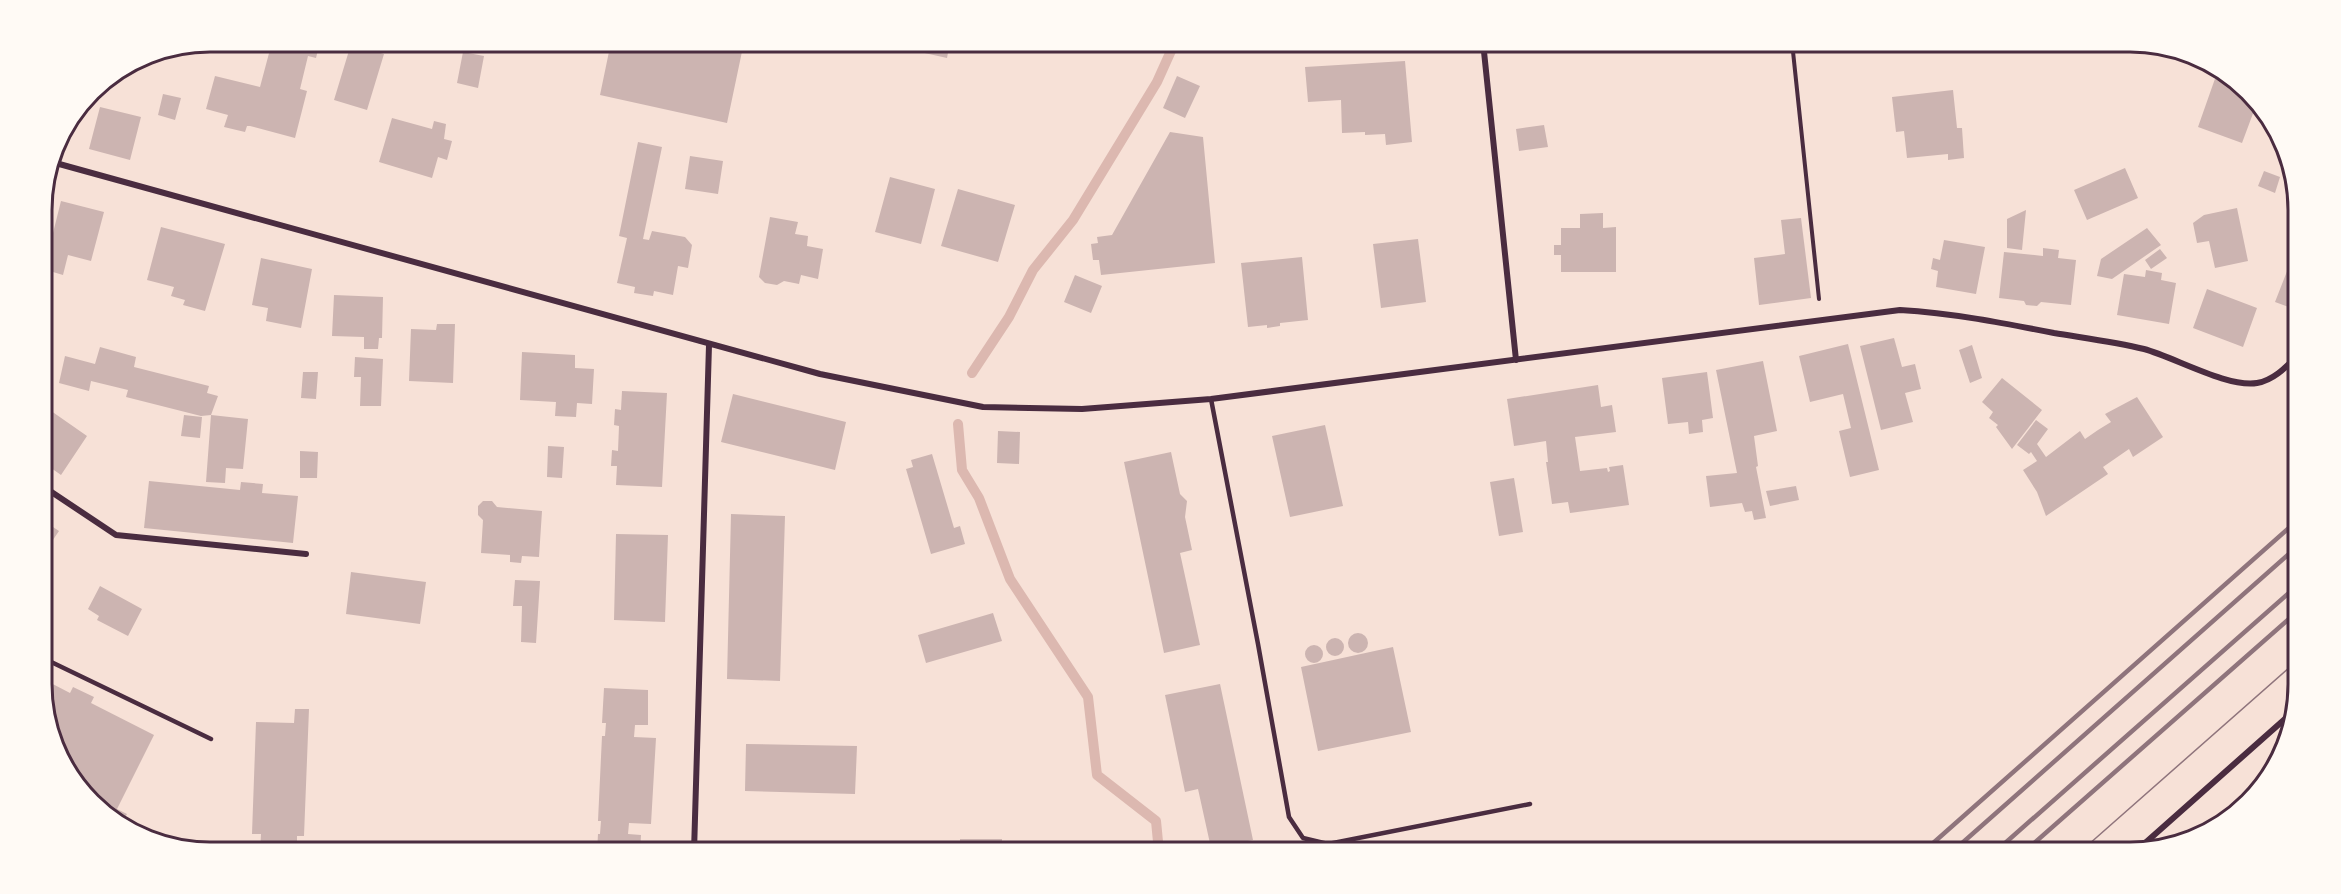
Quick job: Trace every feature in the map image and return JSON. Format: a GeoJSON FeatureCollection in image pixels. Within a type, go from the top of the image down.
{"type":"FeatureCollection","features":[{"type":"Feature","properties":{"kind":"street"},"geometry":{"type":"LineString","coordinates":[[1484,52],[1516,360]]}},
{"type":"Feature","properties":{"kind":"street"},"geometry":{"type":"LineString","coordinates":[[60,164],[709,345],[820,374],[983,407],[1082,409],[1211,399],[1900,310],[1934,312],[2144,349],[2244,383],[2256,383],[2272,378],[2288,364]]}},
{"type":"Feature","properties":{"kind":"street"},"geometry":{"type":"LineString","coordinates":[[694,842],[709,345]]}},
{"type":"Feature","properties":{"kind":"street"},"geometry":{"type":"LineString","coordinates":[[52,493],[116,535],[306,554]]}},
{"type":"Feature","properties":{"kind":"street"},"geometry":{"type":"LineString","coordinates":[[2148,840],[2284,720]]}},
{"type":"Feature","properties":{"kind":"lane"},"geometry":{"type":"LineString","coordinates":[[1211,399],[1289,817],[1303,838],[1317,841]]}},
{"type":"Feature","properties":{"kind":"lane"},"geometry":{"type":"LineString","coordinates":[[52,662],[211,739]]}},
{"type":"Feature","properties":{"kind":"lane"},"geometry":{"type":"LineString","coordinates":[[1341,841],[1530,804]]}},
{"type":"Feature","properties":{"kind":"path"},"geometry":{"type":"LineString","coordinates":[[1793,52],[1822,321]]}},
{"type":"Feature","properties":{"kind":"building"},"geometry":{"type":"Polygon","coordinates":[[[269,52],[318,52],[316,58],[308,56],[300,89],[307,91],[295,138],[250,126],[247,126],[245,132],[224,127],[228,115],[206,109],[215,76],[260,87],[269,52]]]}},
{"type":"Feature","properties":{"kind":"building"},"geometry":{"type":"Polygon","coordinates":[[[349,52],[384,54],[367,110],[334,100],[349,52]]]}},
{"type":"Feature","properties":{"kind":"building"},"geometry":{"type":"Polygon","coordinates":[[[463,52],[484,56],[478,88],[457,83],[463,52]]]}},
{"type":"Feature","properties":{"kind":"building"},"geometry":{"type":"Polygon","coordinates":[[[609,52],[742,52],[727,123],[600,95],[609,52]]]}},
{"type":"Feature","properties":{"kind":"building"},"geometry":{"type":"Polygon","coordinates":[[[920,52],[948,52],[947,58],[920,52]]]}},
{"type":"Feature","properties":{"kind":"building"},"geometry":{"type":"Polygon","coordinates":[[[1405,61],[1412,142],[1386,145],[1385,134],[1342,133],[1341,100],[1308,102],[1305,67],[1405,61]]]}},
{"type":"Feature","properties":{"kind":"building"},"geometry":{"type":"Polygon","coordinates":[[[1177,76],[1200,86],[1185,118],[1163,108],[1177,76]]]}},
{"type":"Feature","properties":{"kind":"building"},"geometry":{"type":"Polygon","coordinates":[[[2215,78],[2227,85],[2254,112],[2242,143],[2198,127],[2215,78]]]}},
{"type":"Feature","properties":{"kind":"building"},"geometry":{"type":"Polygon","coordinates":[[[1953,90],[1957,128],[1962,128],[1964,158],[1948,160],[1948,154],[1907,158],[1904,131],[1896,132],[1892,97],[1953,90]]]}},
{"type":"Feature","properties":{"kind":"building"},"geometry":{"type":"Polygon","coordinates":[[[163,94],[181,98],[175,120],[158,115],[163,94]]]}},
{"type":"Feature","properties":{"kind":"building"},"geometry":{"type":"Polygon","coordinates":[[[100,107],[141,117],[130,160],[89,149],[100,107]]]}},
{"type":"Feature","properties":{"kind":"building"},"geometry":{"type":"Polygon","coordinates":[[[392,118],[432,129],[434,121],[446,124],[444,139],[452,141],[447,160],[438,157],[432,178],[379,162],[392,118]]]}},
{"type":"Feature","properties":{"kind":"building"},"geometry":{"type":"Polygon","coordinates":[[[1544,125],[1548,147],[1519,151],[1516,129],[1544,125]]]}},
{"type":"Feature","properties":{"kind":"building"},"geometry":{"type":"Polygon","coordinates":[[[1170,132],[1203,137],[1215,263],[1101,275],[1099,260],[1093,260],[1091,244],[1098,243],[1097,237],[1112,235],[1170,132]]]}},
{"type":"Feature","properties":{"kind":"building"},"geometry":{"type":"Polygon","coordinates":[[[638,142],[662,147],[643,239],[649,240],[652,231],[685,237],[692,245],[688,268],[678,266],[673,295],[654,291],[653,296],[634,293],[635,287],[617,283],[627,238],[619,236],[638,142]]]}},
{"type":"Feature","properties":{"kind":"building"},"geometry":{"type":"Polygon","coordinates":[[[690,156],[723,161],[718,194],[685,189],[690,156]]]}},
{"type":"Feature","properties":{"kind":"building"},"geometry":{"type":"Polygon","coordinates":[[[2125,168],[2138,198],[2087,220],[2074,190],[2125,168]]]}},
{"type":"Feature","properties":{"kind":"building"},"geometry":{"type":"Polygon","coordinates":[[[2264,171],[2280,177],[2275,193],[2258,186],[2264,171]]]}},
{"type":"Feature","properties":{"kind":"building"},"geometry":{"type":"Polygon","coordinates":[[[890,177],[935,189],[921,244],[875,232],[890,177]]]}},
{"type":"Feature","properties":{"kind":"building"},"geometry":{"type":"Polygon","coordinates":[[[958,189],[1015,205],[998,262],[941,246],[958,189]]]}},
{"type":"Feature","properties":{"kind":"building"},"geometry":{"type":"Polygon","coordinates":[[[61,201],[104,212],[91,261],[68,255],[63,275],[53,272],[53,233],[61,201]]]}},
{"type":"Feature","properties":{"kind":"building"},"geometry":{"type":"Polygon","coordinates":[[[2237,208],[2248,261],[2215,268],[2209,241],[2197,243],[2193,223],[2204,215],[2237,208]]]}},
{"type":"Feature","properties":{"kind":"building"},"geometry":{"type":"Polygon","coordinates":[[[2026,210],[2022,250],[2007,248],[2007,219],[2026,210]]]}},
{"type":"Feature","properties":{"kind":"building"},"geometry":{"type":"Polygon","coordinates":[[[1603,213],[1603,228],[1616,227],[1616,272],[1561,272],[1561,255],[1554,255],[1554,245],[1561,245],[1561,228],[1580,228],[1580,214],[1603,213]]]}},
{"type":"Feature","properties":{"kind":"building"},"geometry":{"type":"Polygon","coordinates":[[[770,217],[798,222],[795,234],[808,236],[807,246],[823,249],[818,279],[801,275],[799,284],[784,281],[777,285],[765,283],[759,277],[770,217]]]}},
{"type":"Feature","properties":{"kind":"building"},"geometry":{"type":"Polygon","coordinates":[[[1801,218],[1811,298],[1759,305],[1754,258],[1785,254],[1781,220],[1801,218]]]}},
{"type":"Feature","properties":{"kind":"building"},"geometry":{"type":"Polygon","coordinates":[[[161,227],[225,244],[205,311],[183,305],[185,300],[171,296],[174,287],[147,280],[161,227]]]}},
{"type":"Feature","properties":{"kind":"building"},"geometry":{"type":"Polygon","coordinates":[[[2147,228],[2161,245],[2112,279],[2097,276],[2101,259],[2147,228]]]}},
{"type":"Feature","properties":{"kind":"building"},"geometry":{"type":"Polygon","coordinates":[[[1418,239],[1426,302],[1381,308],[1373,244],[1418,239]]]}},
{"type":"Feature","properties":{"kind":"building"},"geometry":{"type":"Polygon","coordinates":[[[1944,240],[1985,247],[1976,294],[1936,287],[1938,271],[1931,269],[1933,258],[1940,260],[1944,240]]]}},
{"type":"Feature","properties":{"kind":"building"},"geometry":{"type":"Polygon","coordinates":[[[2043,248],[2059,250],[2058,258],[2076,260],[2071,305],[2041,302],[2037,306],[2026,305],[2024,301],[1999,298],[2004,252],[2043,256],[2043,248]]]}},
{"type":"Feature","properties":{"kind":"building"},"geometry":{"type":"Polygon","coordinates":[[[2160,249],[2167,258],[2151,269],[2145,260],[2160,249]]]}},
{"type":"Feature","properties":{"kind":"building"},"geometry":{"type":"Polygon","coordinates":[[[1302,257],[1308,320],[1280,323],[1280,326],[1267,328],[1267,325],[1248,327],[1241,263],[1302,257]]]}},
{"type":"Feature","properties":{"kind":"building"},"geometry":{"type":"Polygon","coordinates":[[[261,258],[312,269],[301,328],[266,321],[268,308],[252,305],[261,258]]]}},
{"type":"Feature","properties":{"kind":"building"},"geometry":{"type":"Polygon","coordinates":[[[2288,269],[2288,307],[2275,302],[2288,269]]]}},
{"type":"Feature","properties":{"kind":"building"},"geometry":{"type":"Polygon","coordinates":[[[2146,270],[2162,273],[2161,280],[2176,283],[2169,324],[2117,315],[2124,274],[2145,277],[2146,270]]]}},
{"type":"Feature","properties":{"kind":"building"},"geometry":{"type":"Polygon","coordinates":[[[1075,275],[1102,286],[1091,313],[1064,302],[1075,275]]]}},
{"type":"Feature","properties":{"kind":"building"},"geometry":{"type":"Polygon","coordinates":[[[2207,289],[2257,308],[2243,347],[2193,328],[2207,289]]]}},
{"type":"Feature","properties":{"kind":"building"},"geometry":{"type":"Polygon","coordinates":[[[334,295],[383,297],[382,338],[379,338],[378,349],[364,349],[364,337],[332,336],[334,295]]]}},
{"type":"Feature","properties":{"kind":"building"},"geometry":{"type":"Polygon","coordinates":[[[437,324],[455,324],[453,383],[409,381],[411,329],[436,330],[437,324]]]}},
{"type":"Feature","properties":{"kind":"building"},"geometry":{"type":"Polygon","coordinates":[[[1894,338],[1902,367],[1915,364],[1921,389],[1905,393],[1913,422],[1881,430],[1860,346],[1894,338]]]}},
{"type":"Feature","properties":{"kind":"building"},"geometry":{"type":"Polygon","coordinates":[[[1848,344],[1879,470],[1850,477],[1839,431],[1851,428],[1843,394],[1810,402],[1799,356],[1848,344]]]}},
{"type":"Feature","properties":{"kind":"building"},"geometry":{"type":"Polygon","coordinates":[[[1972,345],[1982,378],[1970,383],[1959,350],[1972,345]]]}},
{"type":"Feature","properties":{"kind":"building"},"geometry":{"type":"Polygon","coordinates":[[[100,347],[136,357],[134,367],[209,386],[207,393],[218,396],[211,415],[201,416],[126,397],[128,390],[91,381],[89,391],[59,383],[65,356],[95,364],[100,347]]]}},
{"type":"Feature","properties":{"kind":"building"},"geometry":{"type":"Polygon","coordinates":[[[522,352],[575,355],[575,368],[594,369],[592,404],[577,403],[576,417],[555,416],[556,402],[520,400],[522,352]]]}},
{"type":"Feature","properties":{"kind":"building"},"geometry":{"type":"Polygon","coordinates":[[[355,357],[383,359],[381,406],[360,406],[361,377],[354,377],[355,357]]]}},
{"type":"Feature","properties":{"kind":"building"},"geometry":{"type":"Polygon","coordinates":[[[1763,361],[1777,431],[1754,436],[1758,466],[1756,467],[1766,518],[1754,520],[1752,511],[1745,512],[1742,503],[1710,507],[1706,476],[1737,473],[1716,370],[1763,361]]]}},
{"type":"Feature","properties":{"kind":"building"},"geometry":{"type":"Polygon","coordinates":[[[303,372],[318,372],[316,399],[301,398],[303,372]]]}},
{"type":"Feature","properties":{"kind":"building"},"geometry":{"type":"Polygon","coordinates":[[[1707,372],[1713,418],[1702,420],[1703,432],[1689,434],[1688,422],[1668,424],[1662,378],[1707,372]]]}},
{"type":"Feature","properties":{"kind":"building"},"geometry":{"type":"Polygon","coordinates":[[[2002,378],[2042,410],[2012,449],[1996,427],[1998,425],[1989,418],[1993,412],[1982,402],[2002,378]]]}},
{"type":"Feature","properties":{"kind":"building"},"geometry":{"type":"Polygon","coordinates":[[[1598,385],[1601,407],[1612,405],[1616,432],[1575,437],[1580,471],[1607,468],[1608,472],[1609,467],[1623,465],[1629,505],[1570,513],[1568,502],[1552,504],[1546,462],[1548,462],[1546,441],[1514,446],[1507,399],[1598,385]]]}},
{"type":"Feature","properties":{"kind":"building"},"geometry":{"type":"Polygon","coordinates":[[[622,391],[667,393],[662,487],[616,485],[617,466],[611,466],[612,450],[618,451],[619,426],[614,425],[615,409],[621,410],[622,391]]]}},
{"type":"Feature","properties":{"kind":"building"},"geometry":{"type":"Polygon","coordinates":[[[733,394],[846,422],[835,470],[721,442],[733,394]]]}},
{"type":"Feature","properties":{"kind":"building"},"geometry":{"type":"Polygon","coordinates":[[[2137,397],[2163,437],[2133,457],[2129,449],[2103,467],[2108,474],[2046,516],[2037,492],[2023,470],[2037,461],[2031,452],[2029,454],[2017,445],[2036,420],[2048,429],[2037,444],[2046,457],[2080,431],[2085,439],[2111,422],[2105,414],[2137,397]]]}},
{"type":"Feature","properties":{"kind":"building"},"geometry":{"type":"Polygon","coordinates":[[[53,412],[87,436],[61,475],[52,469],[53,412]]]}},
{"type":"Feature","properties":{"kind":"building"},"geometry":{"type":"Polygon","coordinates":[[[184,415],[202,417],[200,438],[181,436],[184,415]]]}},
{"type":"Feature","properties":{"kind":"building"},"geometry":{"type":"Polygon","coordinates":[[[211,415],[248,419],[243,469],[226,468],[225,483],[206,482],[211,415]]]}},
{"type":"Feature","properties":{"kind":"building"},"geometry":{"type":"Polygon","coordinates":[[[1325,425],[1343,506],[1290,517],[1272,436],[1325,425]]]}},
{"type":"Feature","properties":{"kind":"building"},"geometry":{"type":"Polygon","coordinates":[[[998,431],[1020,432],[1019,464],[997,463],[998,431]]]}},
{"type":"Feature","properties":{"kind":"building"},"geometry":{"type":"Polygon","coordinates":[[[548,446],[564,447],[562,478],[547,477],[548,446]]]}},
{"type":"Feature","properties":{"kind":"building"},"geometry":{"type":"Polygon","coordinates":[[[300,451],[318,452],[317,478],[300,478],[300,451]]]}},
{"type":"Feature","properties":{"kind":"building"},"geometry":{"type":"Polygon","coordinates":[[[1171,452],[1180,494],[1187,501],[1185,517],[1192,550],[1180,553],[1200,645],[1164,653],[1124,462],[1171,452]]]}},
{"type":"Feature","properties":{"kind":"building"},"geometry":{"type":"Polygon","coordinates":[[[932,454],[954,528],[960,526],[965,544],[931,554],[906,469],[913,467],[911,460],[932,454]]]}},
{"type":"Feature","properties":{"kind":"building"},"geometry":{"type":"Polygon","coordinates":[[[1514,478],[1523,532],[1499,536],[1490,482],[1514,478]]]}},
{"type":"Feature","properties":{"kind":"building"},"geometry":{"type":"Polygon","coordinates":[[[149,481],[240,490],[241,482],[263,484],[262,493],[298,496],[293,543],[144,528],[149,481]]]}},
{"type":"Feature","properties":{"kind":"building"},"geometry":{"type":"Polygon","coordinates":[[[1796,486],[1799,500],[1770,506],[1766,491],[1796,486]]]}},
{"type":"Feature","properties":{"kind":"building"},"geometry":{"type":"Polygon","coordinates":[[[483,501],[492,501],[497,507],[542,511],[539,557],[522,556],[521,563],[510,562],[510,555],[481,553],[483,520],[478,515],[478,506],[483,501]]]}},
{"type":"Feature","properties":{"kind":"building"},"geometry":{"type":"Polygon","coordinates":[[[731,514],[785,516],[780,681],[727,679],[731,514]]]}},
{"type":"Feature","properties":{"kind":"building"},"geometry":{"type":"Polygon","coordinates":[[[52,527],[59,531],[52,541],[52,527]]]}},
{"type":"Feature","properties":{"kind":"building"},"geometry":{"type":"Polygon","coordinates":[[[616,534],[668,535],[665,622],[614,620],[616,534]]]}},
{"type":"Feature","properties":{"kind":"building"},"geometry":{"type":"Polygon","coordinates":[[[351,572],[426,582],[420,624],[346,614],[351,572]]]}},
{"type":"Feature","properties":{"kind":"building"},"geometry":{"type":"Polygon","coordinates":[[[515,580],[540,581],[536,643],[521,642],[522,606],[513,606],[515,580]]]}},
{"type":"Feature","properties":{"kind":"building"},"geometry":{"type":"Polygon","coordinates":[[[100,586],[142,609],[128,636],[97,620],[99,616],[88,609],[100,586]]]}},
{"type":"Feature","properties":{"kind":"building"},"geometry":{"type":"Polygon","coordinates":[[[993,613],[1002,641],[926,663],[918,635],[993,613]]]}},
{"type":"Feature","properties":{"kind":"building"},"geometry":{"type":"Polygon","coordinates":[[[1358,633],[1365,636],[1368,643],[1365,650],[1358,653],[1351,650],[1348,643],[1351,636],[1358,633]]]}},
{"type":"Feature","properties":{"kind":"building"},"geometry":{"type":"Polygon","coordinates":[[[1335,638],[1341,641],[1344,647],[1341,653],[1335,656],[1329,653],[1326,647],[1329,641],[1335,638]]]}},
{"type":"Feature","properties":{"kind":"building"},"geometry":{"type":"Polygon","coordinates":[[[1310,645],[1318,645],[1323,650],[1321,661],[1310,663],[1305,658],[1305,650],[1310,645]]]}},
{"type":"Feature","properties":{"kind":"building"},"geometry":{"type":"Polygon","coordinates":[[[1393,647],[1411,732],[1318,751],[1301,667],[1393,647]]]}},
{"type":"Feature","properties":{"kind":"building"},"geometry":{"type":"Polygon","coordinates":[[[52,684],[70,693],[73,687],[94,697],[91,703],[154,735],[117,809],[127,814],[126,816],[123,815],[106,802],[79,771],[61,734],[52,684]]]}},
{"type":"Feature","properties":{"kind":"building"},"geometry":{"type":"Polygon","coordinates":[[[1220,684],[1253,840],[1210,841],[1198,789],[1185,792],[1165,695],[1220,684]]]}},
{"type":"Feature","properties":{"kind":"building"},"geometry":{"type":"Polygon","coordinates":[[[604,688],[648,690],[648,725],[635,725],[634,737],[656,738],[651,824],[629,823],[628,834],[641,835],[641,842],[598,842],[601,821],[598,821],[602,736],[605,736],[606,723],[602,723],[604,688]]]}},
{"type":"Feature","properties":{"kind":"building"},"geometry":{"type":"Polygon","coordinates":[[[295,709],[309,709],[304,836],[297,836],[297,842],[261,842],[261,834],[252,834],[256,722],[294,723],[295,709]]]}},
{"type":"Feature","properties":{"kind":"building"},"geometry":{"type":"Polygon","coordinates":[[[746,744],[857,746],[855,794],[745,791],[746,744]]]}},
{"type":"Feature","properties":{"kind":"building"},"geometry":{"type":"Polygon","coordinates":[[[960,839],[1002,839],[1002,842],[960,842],[960,839]]]}},
{"type":"Feature","properties":{"kind":"waterway"},"geometry":{"type":"LineString","coordinates":[[972,373],[1009,317],[1033,270],[1073,220],[1157,82],[1170,52]]}},
{"type":"Feature","properties":{"kind":"waterway"},"geometry":{"type":"LineString","coordinates":[[958,424],[962,470],[979,498],[1010,579],[1088,697],[1097,775],[1156,821],[1158,842]]}},
{"type":"Feature","properties":{"kind":"tram line"},"geometry":{"type":"LineString","coordinates":[[2092,841],[2288,669]]}},
{"type":"Feature","properties":{"kind":"railway"},"geometry":{"type":"LineString","coordinates":[[1935,841],[2288,529]]}},
{"type":"Feature","properties":{"kind":"railway"},"geometry":{"type":"LineString","coordinates":[[1964,841],[2288,555]]}},
{"type":"Feature","properties":{"kind":"railway"},"geometry":{"type":"LineString","coordinates":[[2007,841],[2288,594]]}},
{"type":"Feature","properties":{"kind":"railway"},"geometry":{"type":"LineString","coordinates":[[2036,841],[2288,620]]}}]}
